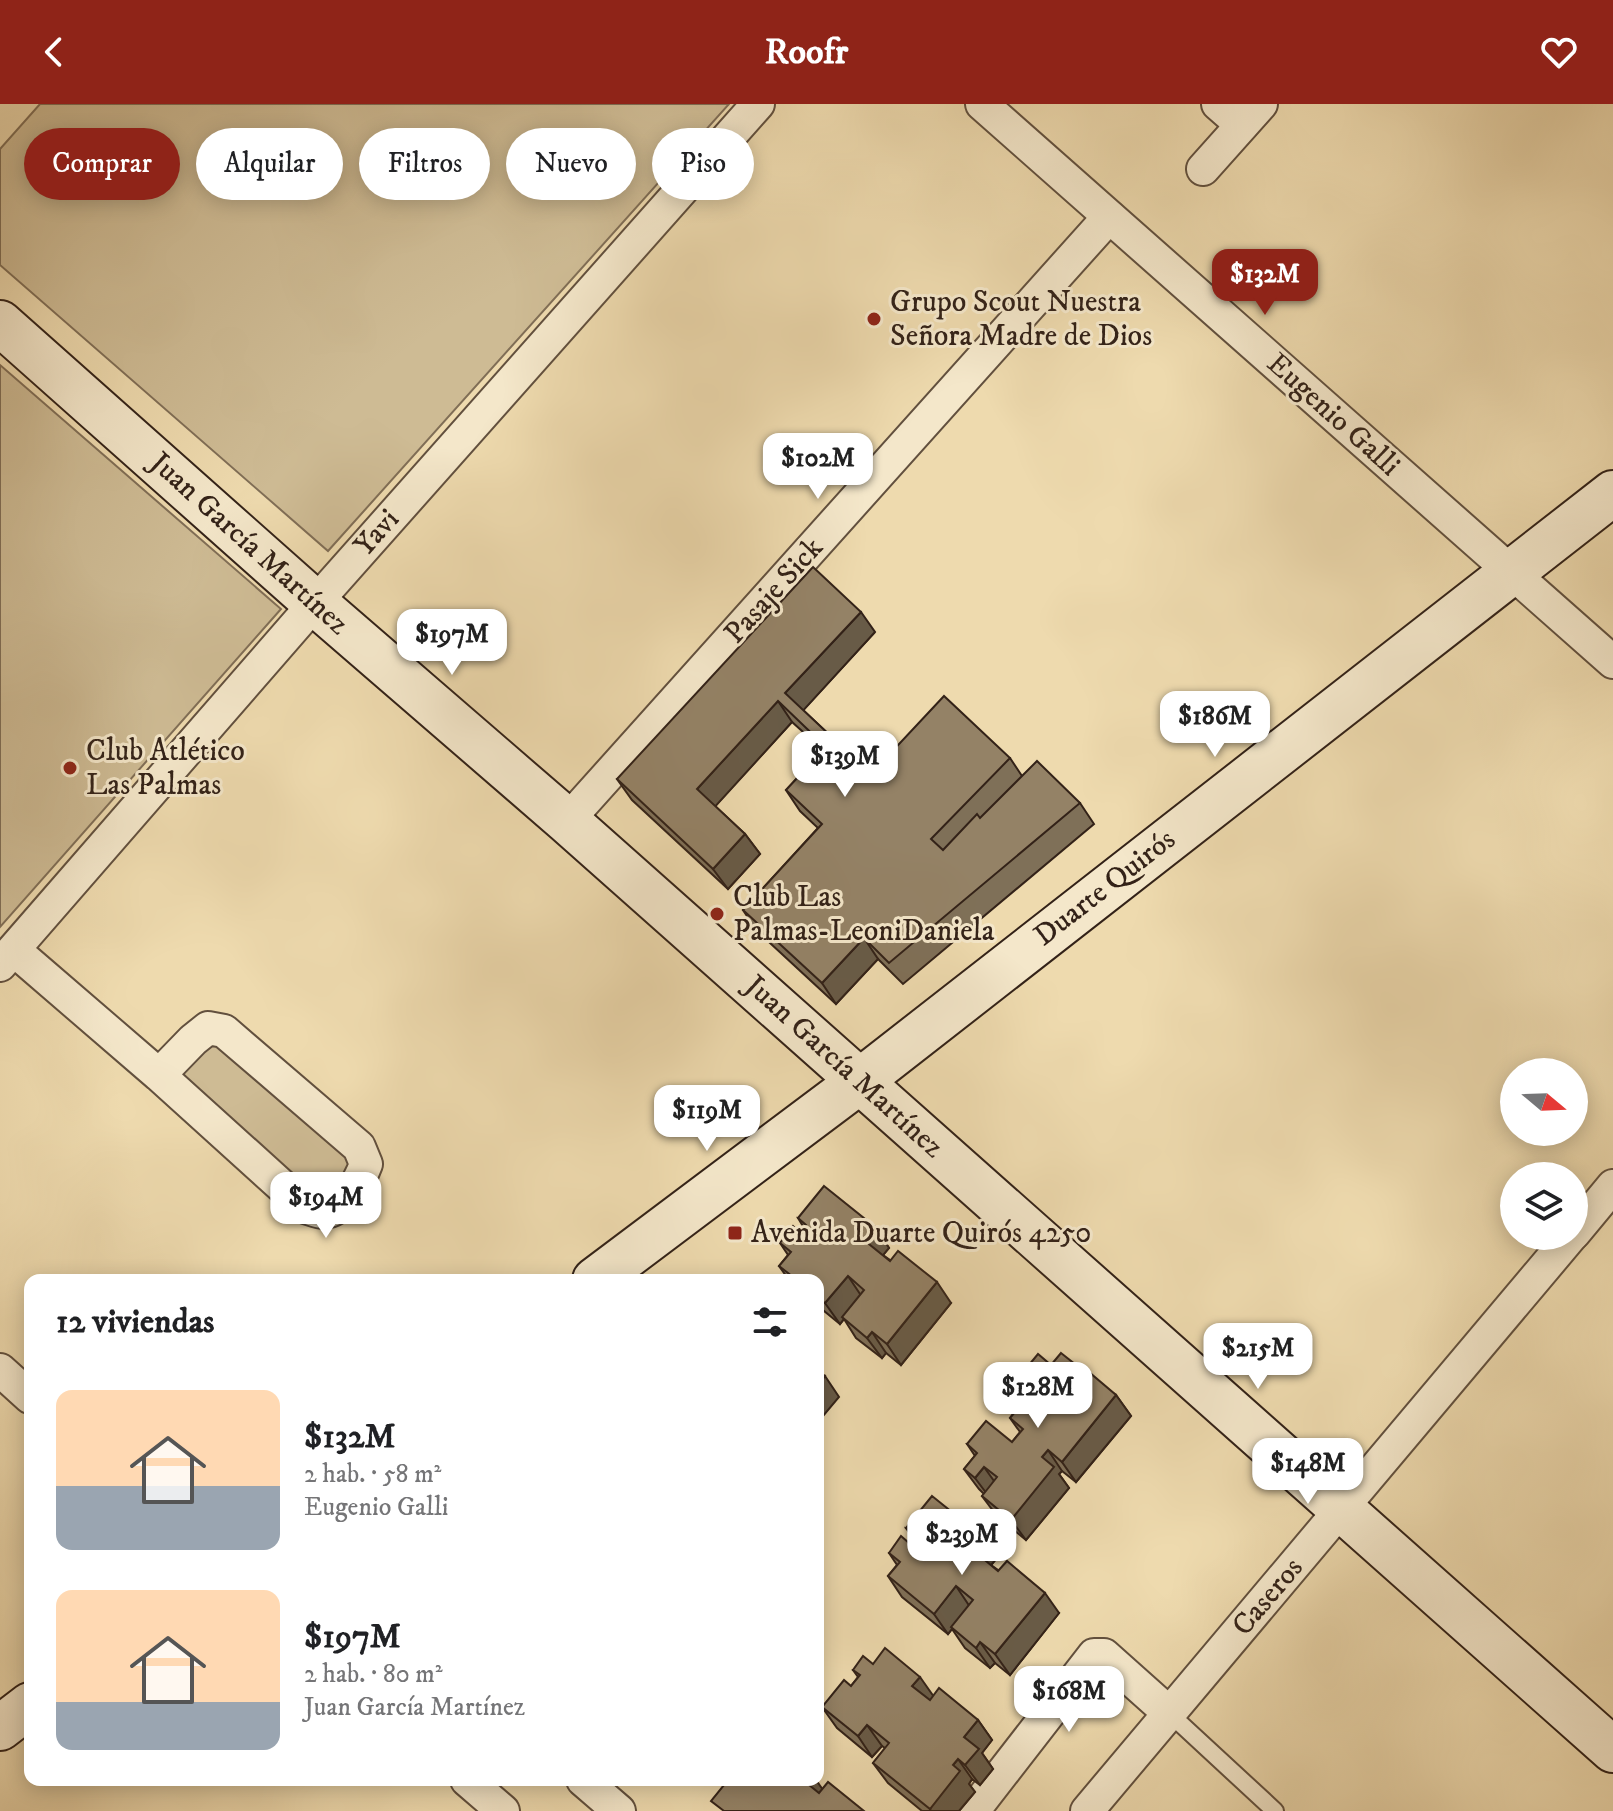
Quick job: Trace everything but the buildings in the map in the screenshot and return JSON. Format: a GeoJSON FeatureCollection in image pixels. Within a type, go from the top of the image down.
{"type":"FeatureCollection","features":[{"type":"Feature","properties":{"kind":"main road","name":"Juan García Martínez"},"geometry":{"type":"LineString","coordinates":[[0,323],[315,603],[567,821],[1613,1750]]}},
{"type":"Feature","properties":{"kind":"main road","name":"Duarte Quirós"},"geometry":{"type":"LineString","coordinates":[[603,1274],[860,1081],[1613,493]]}},
{"type":"Feature","properties":{"kind":"main road"},"geometry":{"type":"LineString","coordinates":[[0,1728],[24,1710]]}},
{"type":"Feature","properties":{"kind":"street","name":"Yavi"},"geometry":{"type":"LineString","coordinates":[[7,958],[315,603],[758,104]]}},
{"type":"Feature","properties":{"kind":"street","name":"Eugenio Galli"},"geometry":{"type":"LineString","coordinates":[[982,104],[1613,662]]}},
{"type":"Feature","properties":{"kind":"street"},"geometry":{"type":"LineString","coordinates":[[1203,169],[1252,115],[1218,104]]}},
{"type":"Feature","properties":{"kind":"street","name":"Pasaje Sick"},"geometry":{"type":"LineString","coordinates":[[567,821],[1109,217]]}},
{"type":"Feature","properties":{"kind":"street"},"geometry":{"type":"LineString","coordinates":[[7,958],[159,1075],[305,1207],[321,1213],[335,1210],[359,1182],[366,1164],[359,1147],[224,1031],[208,1028],[159,1075]]}},
{"type":"Feature","properties":{"kind":"street","name":"Caseros"},"geometry":{"type":"LineString","coordinates":[[1588,1216],[1613,1186]]}},
{"type":"Feature","properties":{"kind":"street","name":"Caseros"},"geometry":{"type":"LineString","coordinates":[[1087,1811],[1560,1250]]}},
{"type":"Feature","properties":{"kind":"street"},"geometry":{"type":"LineString","coordinates":[[0,1370],[24,1392]]}},
{"type":"Feature","properties":{"kind":"street"},"geometry":{"type":"LineString","coordinates":[[973,1811],[1094,1655],[1104,1655],[1169,1713]]}},
{"type":"Feature","properties":{"kind":"street"},"geometry":{"type":"LineString","coordinates":[[474,1786],[503,1811]]}},
{"type":"Feature","properties":{"kind":"street"},"geometry":{"type":"LineString","coordinates":[[590,1786],[619,1811]]}},
{"type":"Feature","properties":{"kind":"lane"},"geometry":{"type":"LineString","coordinates":[[1169,1713],[1275,1811]]}},
{"type":"Feature","properties":{"kind":"shaded area"},"geometry":{"type":"Polygon","coordinates":[[[40,104],[729,104],[707,128],[652,128],[652,190],[328,551],[0,265],[0,149],[40,104]]]}},
{"type":"Feature","properties":{"kind":"shaded area","name":"Club Atlético Las Palmas"},"geometry":{"type":"Polygon","coordinates":[[[0,365],[281,609],[0,927],[0,365]]]}},
{"type":"Feature","properties":{"kind":"shaded area"},"geometry":{"type":"Polygon","coordinates":[[[208,1028],[359,1147],[335,1210],[159,1075],[208,1028]]]}},
{"type":"Feature","properties":{"kind":"place","name":"Grupo Scout Nuestra Señora Madre de Dios"},"geometry":{"type":"Point","coordinates":[874,319]}},
{"type":"Feature","properties":{"kind":"place","name":"Club Atlético Las Palmas"},"geometry":{"type":"Point","coordinates":[70,768]}},
{"type":"Feature","properties":{"kind":"place","name":"Club Las Palmas-LeoniDaniela"},"geometry":{"type":"Point","coordinates":[717,914]}},
{"type":"Feature","properties":{"kind":"place","name":"Avenida Duarte Quirós 4250"},"geometry":{"type":"Point","coordinates":[735,1233]}}]}
